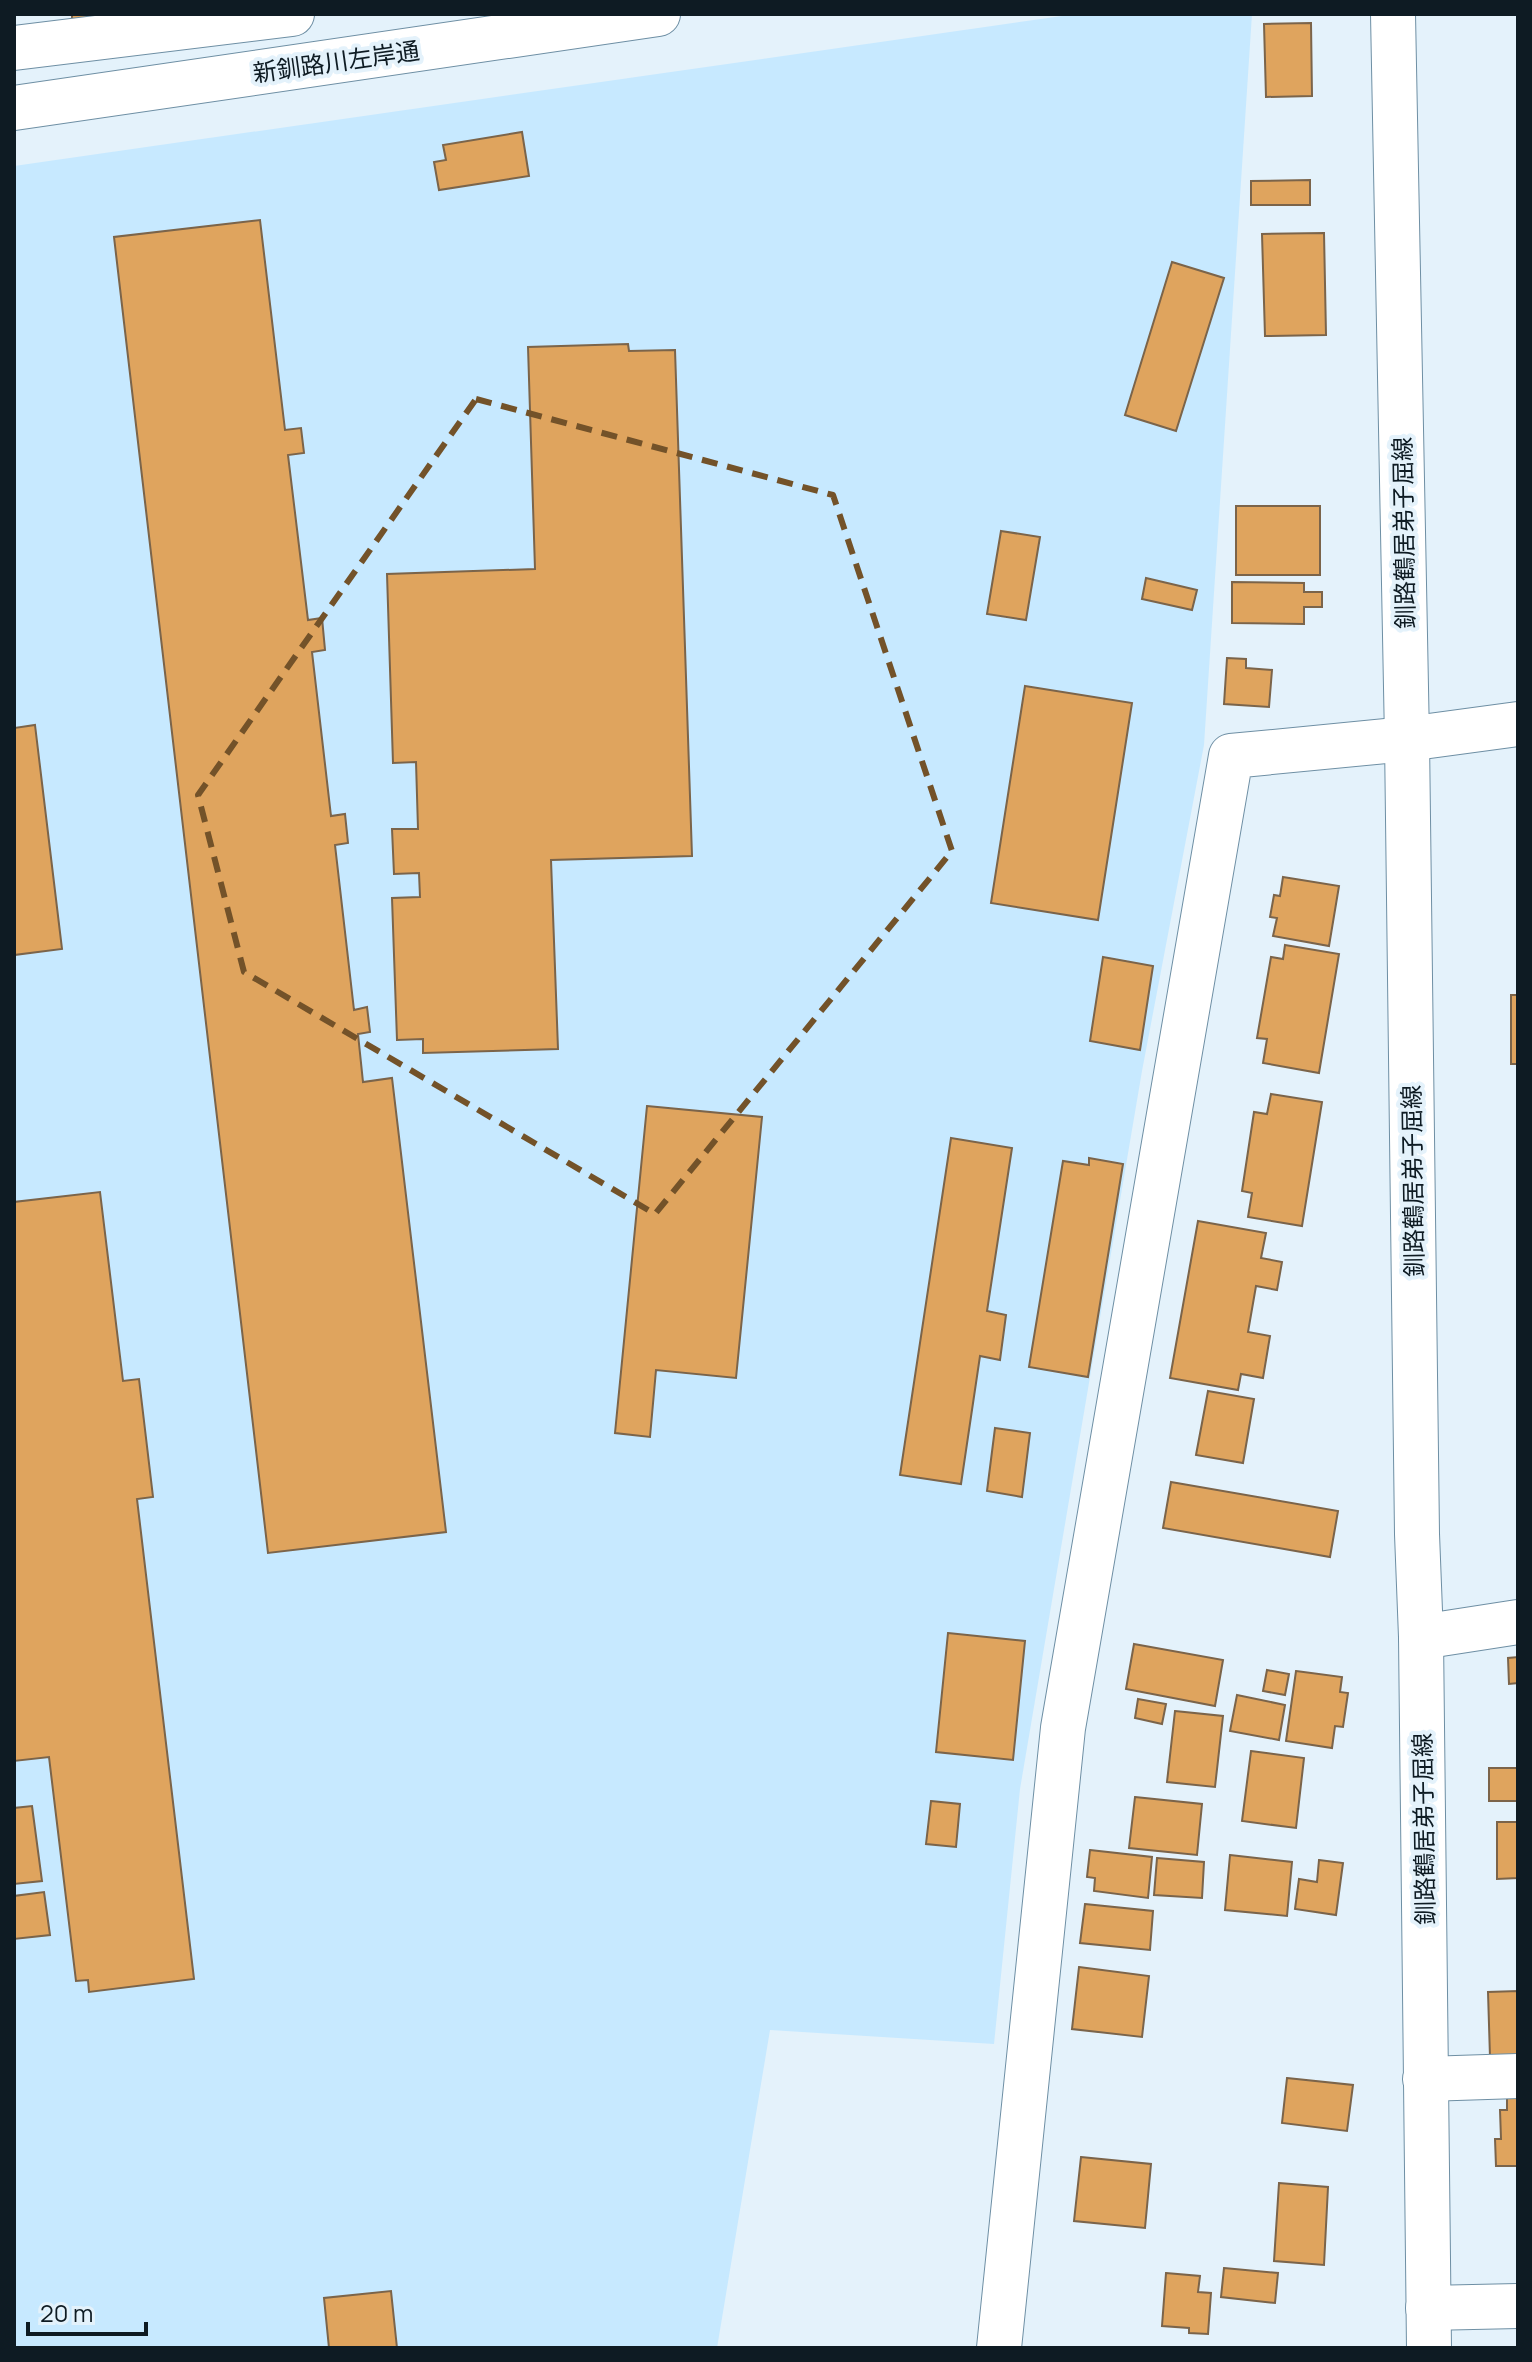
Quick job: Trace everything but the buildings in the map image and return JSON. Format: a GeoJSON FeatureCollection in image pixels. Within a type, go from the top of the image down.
{"type":"FeatureCollection","features":[{"type":"Feature","properties":{"kind":"street"},"geometry":{"type":"LineString","coordinates":[[14,48],[292,14]]}},
{"type":"Feature","properties":{"kind":"street","name":"新釧路川左岸通"},"geometry":{"type":"LineString","coordinates":[[14,108],[658,14]]}},
{"type":"Feature","properties":{"kind":"street","name":"釧路鶴居弟子屈線"},"geometry":{"type":"LineString","coordinates":[[1393,14],[1421,1637],[1428,2328]]}},
{"type":"Feature","properties":{"kind":"street"},"geometry":{"type":"LineString","coordinates":[[999,2348],[1063,1728],[1231,756],[1407,739],[1518,724]]}},
{"type":"Feature","properties":{"kind":"street"},"geometry":{"type":"LineString","coordinates":[[1421,1637],[1518,1622]]}},
{"type":"Feature","properties":{"kind":"street"},"geometry":{"type":"LineString","coordinates":[[1425,2079],[1518,2076]]}},
{"type":"Feature","properties":{"kind":"street"},"geometry":{"type":"LineString","coordinates":[[1428,2328],[1518,2306]]}},
{"type":"Feature","properties":{"kind":"highlighted area"},"geometry":{"type":"Polygon","coordinates":[[[476,399],[833,495],[952,851],[655,1214],[244,972],[198,795],[476,399]]]}},
{"type":"Feature","properties":{"kind":"shaded area"},"geometry":{"type":"Polygon","coordinates":[[[1076,14],[1252,14],[1204,745],[1142,1071],[1020,1789],[994,2044],[770,2030],[717,2348],[14,2348],[14,166],[1076,14]]]}}]}
